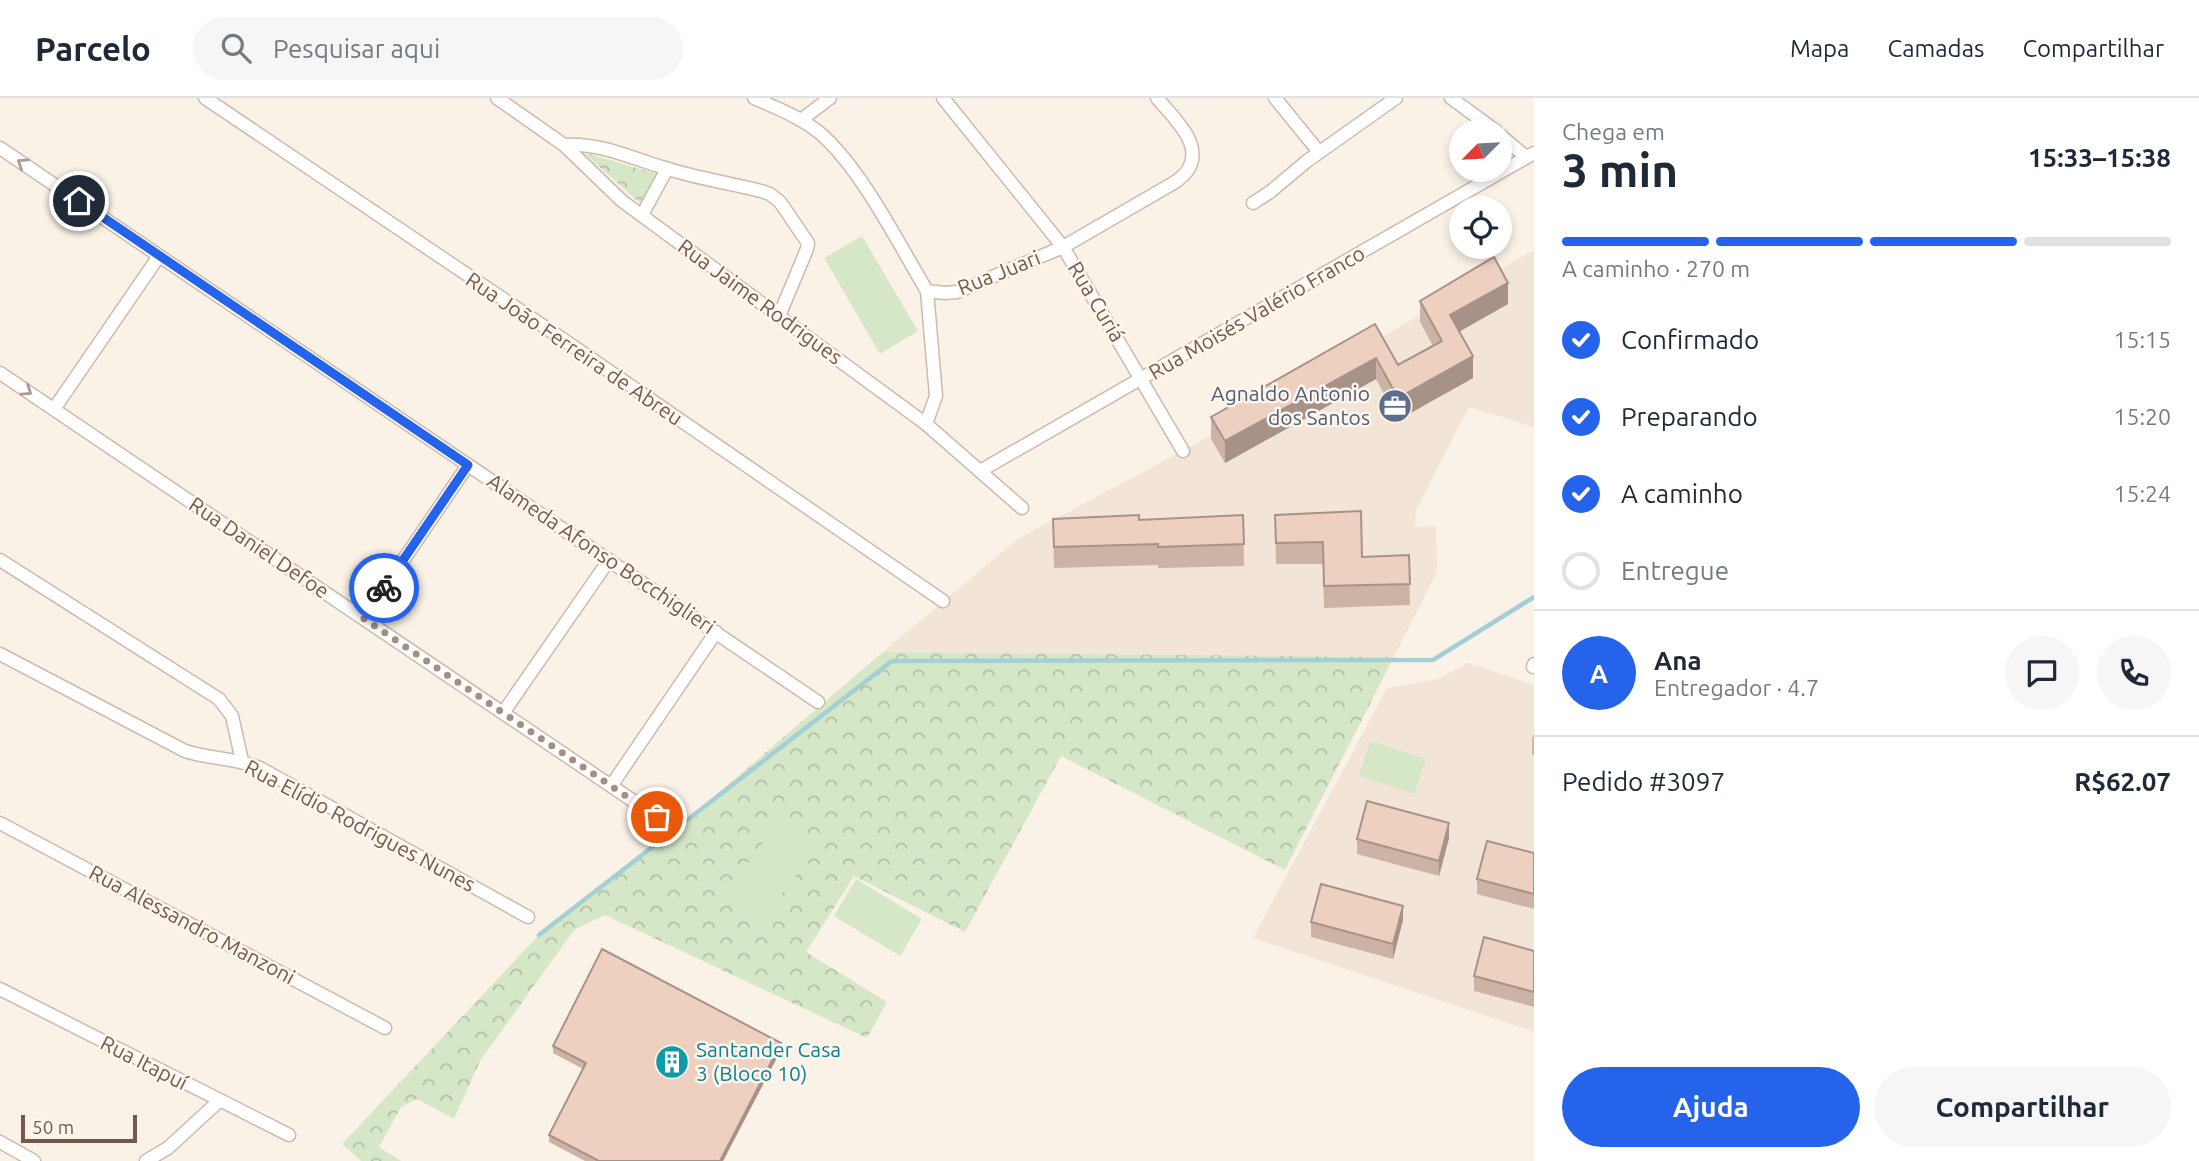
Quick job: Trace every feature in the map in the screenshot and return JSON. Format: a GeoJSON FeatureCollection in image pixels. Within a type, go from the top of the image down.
{"type":"FeatureCollection","features":[{"type":"Feature","properties":{"kind":"street","name":"Rua João Ferreira de Abreu"},"geometry":{"type":"LineString","coordinates":[[205,98],[564,340],[943,601]]}},
{"type":"Feature","properties":{"kind":"street","name":"Rua Jaime Rodrigues"},"geometry":{"type":"LineString","coordinates":[[497,98],[564,145],[612,192],[642,215],[926,424],[1022,508]]}},
{"type":"Feature","properties":{"kind":"street","name":"Rua Juari"},"geometry":{"type":"LineString","coordinates":[[754,98],[801,120],[821,134],[864,187],[927,291],[945,293],[957,292],[1063,247],[1177,181],[1189,169],[1193,154],[1189,140],[1157,98]]}},
{"type":"Feature","properties":{"kind":"street"},"geometry":{"type":"LineString","coordinates":[[801,120],[830,98]]}},
{"type":"Feature","properties":{"kind":"street","name":"Rua Curiá"},"geometry":{"type":"LineString","coordinates":[[943,98],[1063,247],[1183,451]]}},
{"type":"Feature","properties":{"kind":"street"},"geometry":{"type":"LineString","coordinates":[[1275,98],[1319,152]]}},
{"type":"Feature","properties":{"kind":"street"},"geometry":{"type":"LineString","coordinates":[[1253,203],[1395,98]]}},
{"type":"Feature","properties":{"kind":"street"},"geometry":{"type":"LineString","coordinates":[[1451,98],[1480,119]]}},
{"type":"Feature","properties":{"kind":"street"},"geometry":{"type":"LineString","coordinates":[[564,145],[578,143],[596,146],[667,169],[770,194],[780,202],[808,243],[779,316]]}},
{"type":"Feature","properties":{"kind":"street"},"geometry":{"type":"LineString","coordinates":[[1512,143],[1530,155]]}},
{"type":"Feature","properties":{"kind":"street","name":"Alameda Afonso Bocchiglieri"},"geometry":{"type":"LineString","coordinates":[[0,148],[818,702]]}},
{"type":"Feature","properties":{"kind":"street","name":"Rua Moisés Valério Franco"},"geometry":{"type":"LineString","coordinates":[[980,471],[1530,155]]}},
{"type":"Feature","properties":{"kind":"street"},"geometry":{"type":"LineString","coordinates":[[642,215],[667,169]]}},
{"type":"Feature","properties":{"kind":"street"},"geometry":{"type":"LineString","coordinates":[[54,409],[159,256]]}},
{"type":"Feature","properties":{"kind":"street"},"geometry":{"type":"LineString","coordinates":[[926,424],[936,396],[927,291]]}},
{"type":"Feature","properties":{"kind":"street","name":"Rua Daniel Defoe"},"geometry":{"type":"LineString","coordinates":[[0,373],[657,817]]}},
{"type":"Feature","properties":{"kind":"street"},"geometry":{"type":"LineString","coordinates":[[363,618],[468,465]]}},
{"type":"Feature","properties":{"kind":"street"},"geometry":{"type":"LineString","coordinates":[[0,560],[219,699],[232,716],[242,761]]}},
{"type":"Feature","properties":{"kind":"street"},"geometry":{"type":"LineString","coordinates":[[503,713],[609,560]]}},
{"type":"Feature","properties":{"kind":"street"},"geometry":{"type":"LineString","coordinates":[[611,786],[716,632]]}},
{"type":"Feature","properties":{"kind":"street","name":"Rua Elídio Rodrigues Nunes"},"geometry":{"type":"LineString","coordinates":[[0,653],[185,751],[212,758],[242,761],[260,768],[528,917]]}},
{"type":"Feature","properties":{"kind":"street","name":"Rua Alessandro Manzoni"},"geometry":{"type":"LineString","coordinates":[[0,823],[385,1028]]}},
{"type":"Feature","properties":{"kind":"street","name":"Rua Itapuí"},"geometry":{"type":"LineString","coordinates":[[0,989],[289,1135]]}},
{"type":"Feature","properties":{"kind":"street"},"geometry":{"type":"LineString","coordinates":[[146,1161],[168,1148],[219,1101]]}},
{"type":"Feature","properties":{"kind":"street"},"geometry":{"type":"LineString","coordinates":[[0,1142],[6,1149],[34,1161]]}},
{"type":"Feature","properties":{"kind":"shaded area"},"geometry":{"type":"Polygon","coordinates":[[[1534,250],[1534,427],[1469,407],[1416,510],[1415,527],[1436,526],[1437,572],[1394,657],[883,652],[1019,538],[1183,451],[1534,250]]]}},
{"type":"Feature","properties":{"kind":"shaded area"},"geometry":{"type":"Polygon","coordinates":[[[1468,663],[1534,685],[1534,1032],[1253,938],[1387,688],[1438,679],[1468,663]]]}},
{"type":"Feature","properties":{"kind":"green space"},"geometry":{"type":"Polygon","coordinates":[[[583,152],[657,174],[641,204],[583,152]]]}},
{"type":"Feature","properties":{"kind":"green space"},"geometry":{"type":"Polygon","coordinates":[[[862,236],[918,331],[880,354],[824,258],[862,236]]]}},
{"type":"Feature","properties":{"kind":"green space"},"geometry":{"type":"Polygon","coordinates":[[[883,652],[1394,657],[1285,870],[1061,756],[965,932],[854,876],[806,952],[887,1002],[867,1038],[605,915],[574,930],[480,1061],[454,1119],[417,1099],[401,1107],[379,1147],[401,1161],[361,1161],[342,1144],[538,936],[709,801],[883,652]]]}},
{"type":"Feature","properties":{"kind":"green space"},"geometry":{"type":"Polygon","coordinates":[[[1370,741],[1426,759],[1414,794],[1359,776],[1370,741]]]}},
{"type":"Feature","properties":{"kind":"green space"},"geometry":{"type":"Polygon","coordinates":[[[781,820],[817,848],[758,924],[722,896],[781,820]]]}},
{"type":"Feature","properties":{"kind":"green space"},"geometry":{"type":"Polygon","coordinates":[[[856,879],[922,919],[900,956],[834,916],[856,879]]]}},
{"type":"Feature","properties":{"kind":"building"},"geometry":{"type":"Polygon","coordinates":[[[1491,259],[1495,259],[1508,283],[1450,315],[1473,356],[1398,398],[1376,358],[1225,441],[1211,417],[1375,324],[1398,365],[1442,341],[1420,301],[1491,259]]]}},
{"type":"Feature","properties":{"kind":"building"},"geometry":{"type":"Polygon","coordinates":[[[1361,511],[1362,557],[1409,555],[1410,584],[1324,586],[1323,542],[1276,543],[1275,515],[1361,511]]]}},
{"type":"Feature","properties":{"kind":"building"},"geometry":{"type":"Polygon","coordinates":[[[1139,515],[1139,520],[1243,515],[1244,544],[1054,547],[1053,519],[1139,515]]]}},
{"type":"Feature","properties":{"kind":"building"},"geometry":{"type":"Polygon","coordinates":[[[1367,801],[1449,823],[1439,861],[1357,839],[1367,801]]]}},
{"type":"Feature","properties":{"kind":"building"},"geometry":{"type":"Polygon","coordinates":[[[1487,841],[1534,853],[1534,894],[1477,879],[1487,841]]]}},
{"type":"Feature","properties":{"kind":"building"},"geometry":{"type":"Polygon","coordinates":[[[1321,884],[1403,906],[1393,944],[1311,922],[1321,884]]]}},
{"type":"Feature","properties":{"kind":"building"},"geometry":{"type":"Polygon","coordinates":[[[1484,937],[1534,951],[1534,992],[1474,976],[1484,937]]]}},
{"type":"Feature","properties":{"kind":"building","name":"Santander Casa 3 (Bloco 10)"},"geometry":{"type":"Polygon","coordinates":[[[602,949],[781,1043],[720,1161],[599,1161],[549,1135],[586,1063],[553,1046],[602,949]]]}},
{"type":"Feature","properties":{"kind":"waterway"},"geometry":{"type":"LineString","coordinates":[[539,935],[892,661],[1433,660],[1534,597]]}},
{"type":"Feature","properties":{"kind":"way so far"},"geometry":{"type":"LineString","coordinates":[[384,588],[363,618],[657,817]]}},
{"type":"Feature","properties":{"kind":"place","name":"Agnaldo Antonio dos Santos"},"geometry":{"type":"Point","coordinates":[1395,406]}},
{"type":"Feature","properties":{"kind":"place","name":"Santander Casa 3 (Bloco 10)"},"geometry":{"type":"Point","coordinates":[672,1062]}},
{"type":"Feature","properties":{"kind":"route"},"geometry":{"type":"LineString","coordinates":[[79,201],[468,465],[384,588]]}}]}
